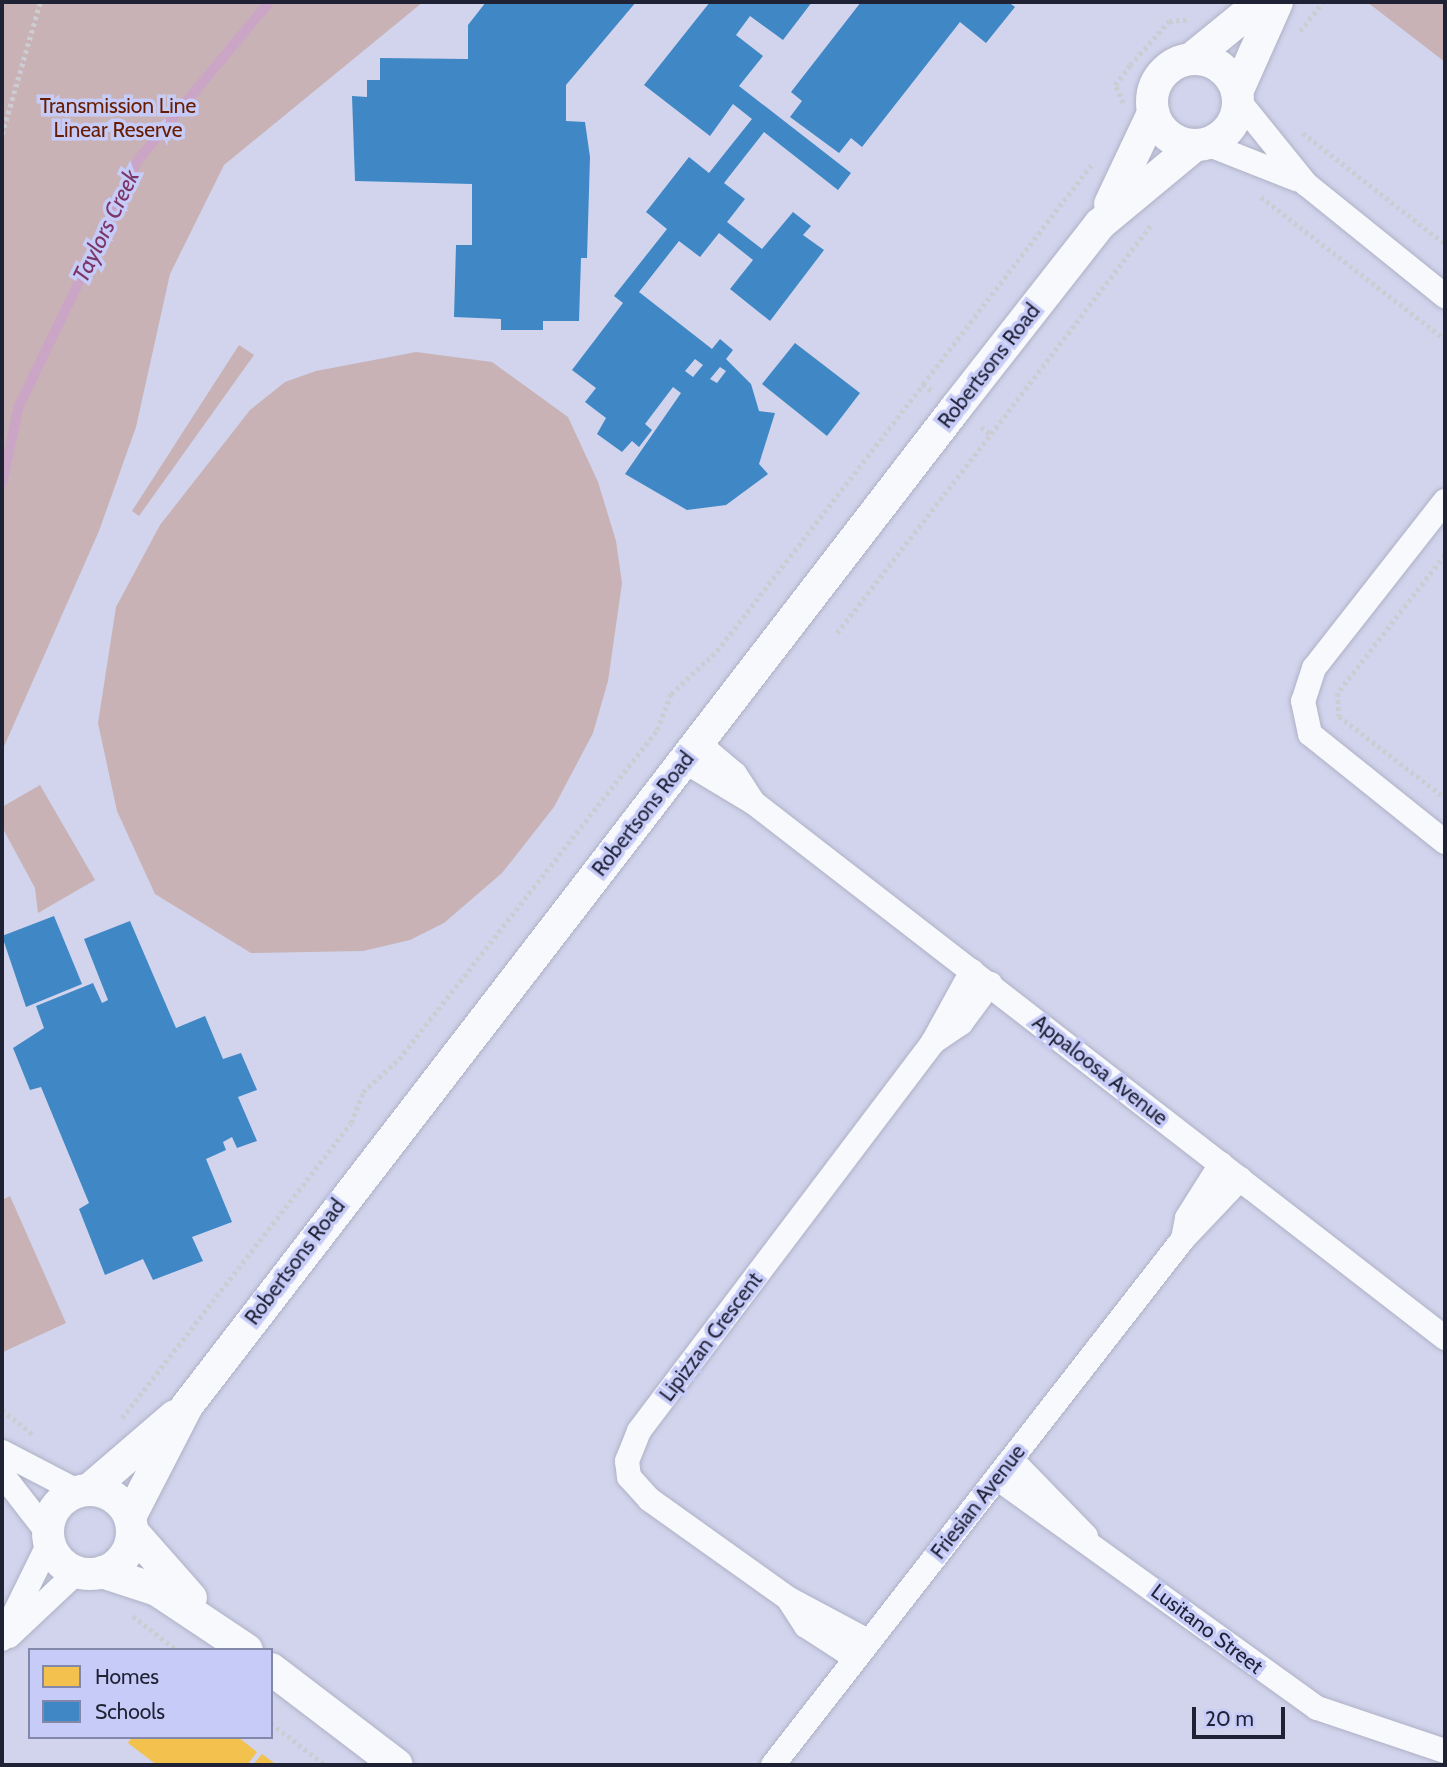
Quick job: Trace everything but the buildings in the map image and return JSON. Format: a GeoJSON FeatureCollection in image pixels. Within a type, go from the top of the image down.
{"type":"FeatureCollection","features":[{"type":"Feature","properties":{"kind":"street"},"geometry":{"type":"LineString","coordinates":[[1261,2],[1196,55],[1162,74],[1153,113],[1168,136],[1201,145],[1306,184]]}},
{"type":"Feature","properties":{"kind":"street"},"geometry":{"type":"LineString","coordinates":[[1201,145],[1230,128],[1238,97],[1277,2]]}},
{"type":"Feature","properties":{"kind":"street"},"geometry":{"type":"LineString","coordinates":[[1196,55],[1222,69],[1238,97],[1306,184],[1445,296]]}},
{"type":"Feature","properties":{"kind":"street","name":"Robertsons Road"},"geometry":{"type":"LineString","coordinates":[[131,1524],[187,1406],[1100,224],[1153,113]]}},
{"type":"Feature","properties":{"kind":"street","name":"Robertsons Road"},"geometry":{"type":"LineString","coordinates":[[1100,224],[1201,145]]}},
{"type":"Feature","properties":{"kind":"street"},"geometry":{"type":"LineString","coordinates":[[1445,501],[1314,668],[1303,701],[1310,734],[1445,842]]}},
{"type":"Feature","properties":{"kind":"street","name":"Appaloosa Avenue"},"geometry":{"type":"LineString","coordinates":[[691,752],[735,774],[754,803],[1445,1338]]}},
{"type":"Feature","properties":{"kind":"street","name":"Lipizzan Crescent"},"geometry":{"type":"LineString","coordinates":[[861,1649],[806,1626],[789,1599],[638,1490],[629,1477],[628,1453],[933,1042],[961,1023],[981,978]]}},
{"type":"Feature","properties":{"kind":"street","name":"Friesian Avenue"},"geometry":{"type":"LineString","coordinates":[[781,1762],[861,1649],[1183,1239],[1230,1172]]}},
{"type":"Feature","properties":{"kind":"street","name":"Robertsons Road"},"geometry":{"type":"LineString","coordinates":[[83,1490],[187,1406]]}},
{"type":"Feature","properties":{"kind":"street"},"geometry":{"type":"LineString","coordinates":[[2,1452],[83,1490],[114,1497],[131,1524],[242,1646]]}},
{"type":"Feature","properties":{"kind":"street","name":"Lusitano Street"},"geometry":{"type":"LineString","coordinates":[[1004,1469],[1050,1521],[1090,1542],[1317,1707],[1351,1724],[1445,1751]]}},
{"type":"Feature","properties":{"kind":"street"},"geometry":{"type":"LineString","coordinates":[[2,1474],[48,1537],[90,1572],[157,1590],[242,1646]]}},
{"type":"Feature","properties":{"kind":"street"},"geometry":{"type":"LineString","coordinates":[[2,1642],[48,1537],[55,1506],[83,1490]]}},
{"type":"Feature","properties":{"kind":"street"},"geometry":{"type":"LineString","coordinates":[[2,1642],[90,1572],[124,1556],[131,1524]]}},
{"type":"Feature","properties":{"kind":"street"},"geometry":{"type":"LineString","coordinates":[[273,1671],[397,1765]]}},
{"type":"Feature","properties":{"kind":"path"},"geometry":{"type":"LineString","coordinates":[[2,134],[40,2]]}},
{"type":"Feature","properties":{"kind":"path"},"geometry":{"type":"LineString","coordinates":[[1294,125],[1445,244]]}},
{"type":"Feature","properties":{"kind":"path"},"geometry":{"type":"LineString","coordinates":[[923,384],[1097,157]]}},
{"type":"Feature","properties":{"kind":"path"},"geometry":{"type":"LineString","coordinates":[[1248,187],[1445,339]]}},
{"type":"Feature","properties":{"kind":"path"},"geometry":{"type":"LineString","coordinates":[[838,633],[991,434]]}},
{"type":"Feature","properties":{"kind":"path"},"geometry":{"type":"LineString","coordinates":[[1445,555],[1338,693],[1339,716],[1445,798]]}},
{"type":"Feature","properties":{"kind":"path"},"geometry":{"type":"LineString","coordinates":[[2,1410],[44,1443]]}},
{"type":"Feature","properties":{"kind":"path"},"geometry":{"type":"LineString","coordinates":[[273,1725],[325,1765]]}},
{"type":"Feature","properties":{"kind":"green space","name":"Transmission Line Linear Reserve"},"geometry":{"type":"Polygon","coordinates":[[[2,2],[423,2],[224,165],[170,274],[136,427],[99,531],[2,751],[2,2]]]}},
{"type":"Feature","properties":{"kind":"green space"},"geometry":{"type":"Polygon","coordinates":[[[1367,2],[1445,2],[1445,62],[1367,2]]]}},
{"type":"Feature","properties":{"kind":"green space"},"geometry":{"type":"Polygon","coordinates":[[[239,345],[254,355],[139,516],[132,511],[239,345]]]}},
{"type":"Feature","properties":{"kind":"green space"},"geometry":{"type":"Polygon","coordinates":[[[416,352],[492,362],[568,417],[598,482],[616,541],[622,583],[608,681],[593,733],[554,807],[502,873],[444,923],[410,940],[363,951],[251,953],[155,894],[117,811],[98,723],[116,607],[160,525],[250,410],[285,382],[316,371],[416,352]]]}},
{"type":"Feature","properties":{"kind":"green space"},"geometry":{"type":"Polygon","coordinates":[[[40,785],[95,880],[38,913],[35,888],[2,827],[2,807],[40,785]]]}},
{"type":"Feature","properties":{"kind":"green space"},"geometry":{"type":"Polygon","coordinates":[[[10,1196],[66,1323],[3,1352],[2,1200],[10,1196]]]}},
{"type":"Feature","properties":{"kind":"waterway","name":"Taylors Creek"},"geometry":{"type":"LineString","coordinates":[[2,483],[19,406],[138,160],[269,2]]}}]}
